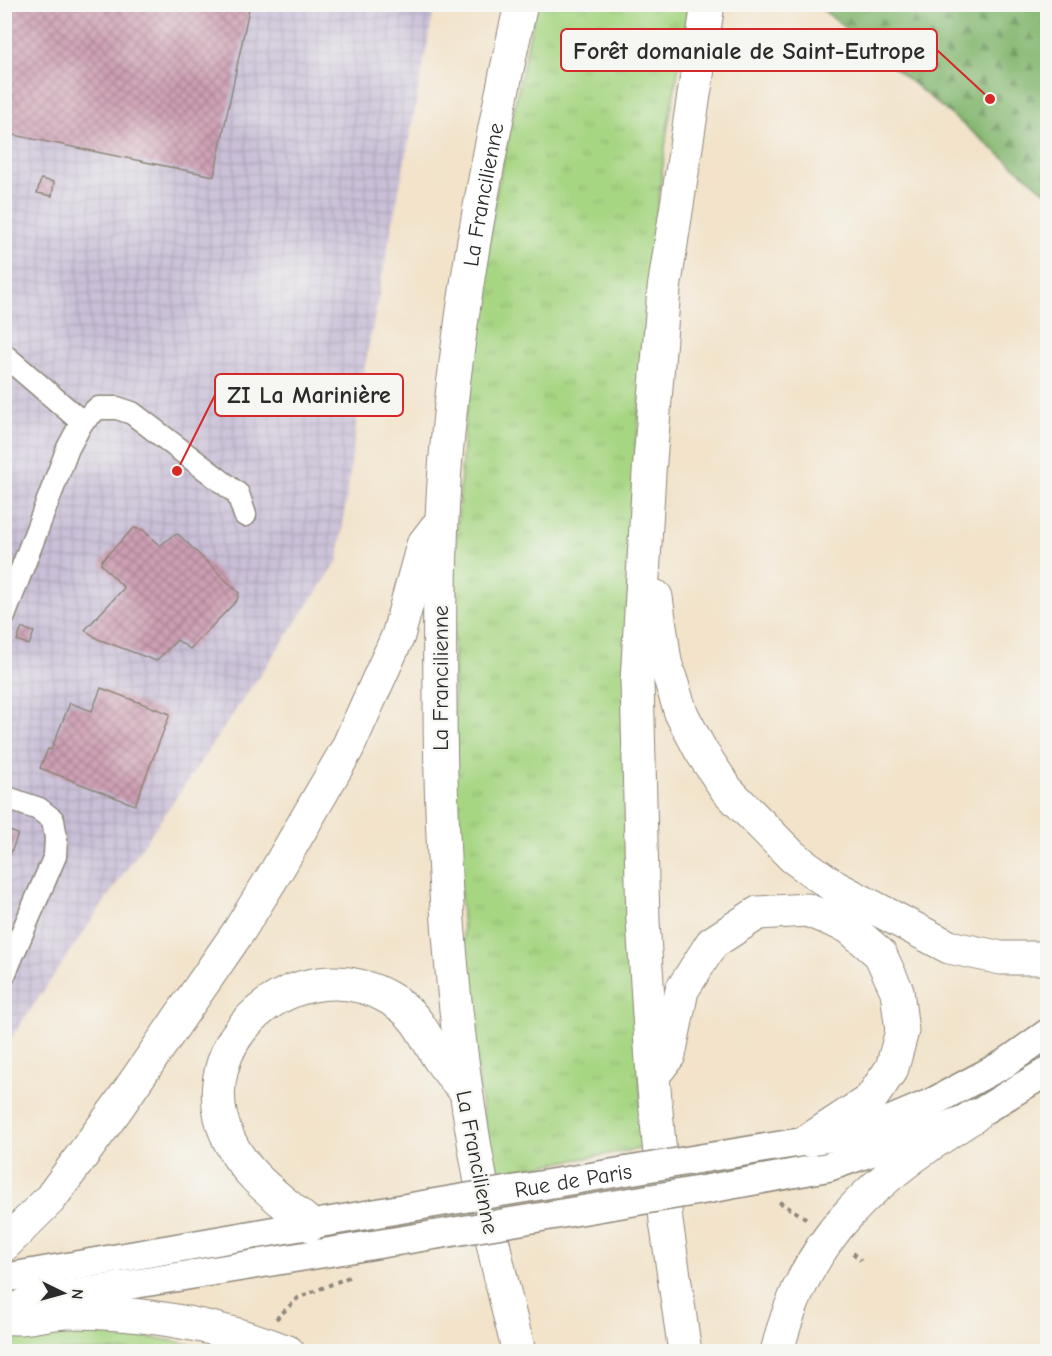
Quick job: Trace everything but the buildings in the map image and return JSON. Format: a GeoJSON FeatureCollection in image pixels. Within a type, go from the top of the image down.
{"type":"FeatureCollection","features":[{"type":"Feature","properties":{"kind":"highway","name":"La Francilienne"},"geometry":{"type":"LineString","coordinates":[[519,1352],[480,1183],[464,1090],[450,967],[440,804],[442,519],[446,458],[460,333],[481,196],[521,4]]}},
{"type":"Feature","properties":{"kind":"highway"},"geometry":{"type":"LineString","coordinates":[[685,1352],[666,1221],[653,1077],[643,921],[637,681],[645,531],[664,289],[708,4]]}},
{"type":"Feature","properties":{"kind":"highway"},"geometry":{"type":"LineString","coordinates":[[4,1245],[50,1199],[117,1108],[239,931],[277,870],[346,749],[398,636],[423,545],[442,519]]}},
{"type":"Feature","properties":{"kind":"highway"},"geometry":{"type":"LineString","coordinates":[[645,531],[665,662],[681,713],[700,752],[727,790],[757,823],[793,857],[835,887],[949,947],[1001,958],[1047,958]]}},
{"type":"Feature","properties":{"kind":"highway"},"geometry":{"type":"LineString","coordinates":[[653,1077],[669,1054],[682,990],[712,943],[758,913],[807,910],[818,914],[849,927],[880,954],[897,991],[902,1031],[892,1068],[870,1100],[809,1140]]}},
{"type":"Feature","properties":{"kind":"highway"},"geometry":{"type":"LineString","coordinates":[[310,1225],[261,1186],[243,1165],[228,1139],[220,1115],[221,1075],[228,1053],[239,1032],[255,1014],[271,1000],[310,984],[342,984],[372,990],[390,998],[419,1023],[440,1059],[464,1090]]}},
{"type":"Feature","properties":{"kind":"highway"},"geometry":{"type":"LineString","coordinates":[[777,1352],[784,1321],[799,1283],[830,1234],[867,1193],[892,1170],[974,1116]]}},
{"type":"Feature","properties":{"kind":"highway"},"geometry":{"type":"LineString","coordinates":[[4,1317],[67,1312],[162,1317],[278,1340]]}},
{"type":"Feature","properties":{"kind":"main road","name":"Rue de Paris"},"geometry":{"type":"LineString","coordinates":[[4,1278],[851,1134],[931,1103],[1004,1064],[1047,1033]]}},
{"type":"Feature","properties":{"kind":"main road","name":"Rue de Paris"},"geometry":{"type":"LineString","coordinates":[[4,1305],[434,1235],[828,1167],[974,1116],[1047,1071]]}},
{"type":"Feature","properties":{"kind":"street"},"geometry":{"type":"LineString","coordinates":[[4,355],[82,422]]}},
{"type":"Feature","properties":{"kind":"street"},"geometry":{"type":"LineString","coordinates":[[4,616],[68,448],[82,422],[98,408],[117,408],[132,412],[238,494],[245,515]]}},
{"type":"Feature","properties":{"kind":"street"},"geometry":{"type":"LineString","coordinates":[[4,797],[39,809],[53,820],[56,838],[54,856],[4,975]]}},
{"type":"Feature","properties":{"kind":"path"},"geometry":{"type":"LineString","coordinates":[[278,1340],[298,1298],[352,1275]]}},
{"type":"Feature","properties":{"kind":"shaded area"},"geometry":{"type":"Polygon","coordinates":[[[5,5],[435,5],[362,381],[338,561],[5,1047],[5,5]]]}},
{"type":"Feature","properties":{"kind":"green space"},"geometry":{"type":"Polygon","coordinates":[[[536,5],[690,5],[667,131],[651,262],[628,557],[627,865],[644,1148],[491,1174],[468,1001],[454,799],[454,567],[465,421],[495,199],[536,5]]]}},
{"type":"Feature","properties":{"kind":"green space"},"geometry":{"type":"Polygon","coordinates":[[[817,5],[1047,5],[1047,193],[817,5]]]}},
{"type":"Feature","properties":{"kind":"green space"},"geometry":{"type":"Polygon","coordinates":[[[41,1333],[150,1337],[214,1351],[5,1351],[5,1339],[41,1333]]]}},
{"type":"Feature","properties":{"kind":"place","name":"Forêt domaniale de Saint-Eutrope"},"geometry":{"type":"Point","coordinates":[990,99]}},
{"type":"Feature","properties":{"kind":"place","name":"ZI La Marinière"},"geometry":{"type":"Point","coordinates":[177,471]}}]}
